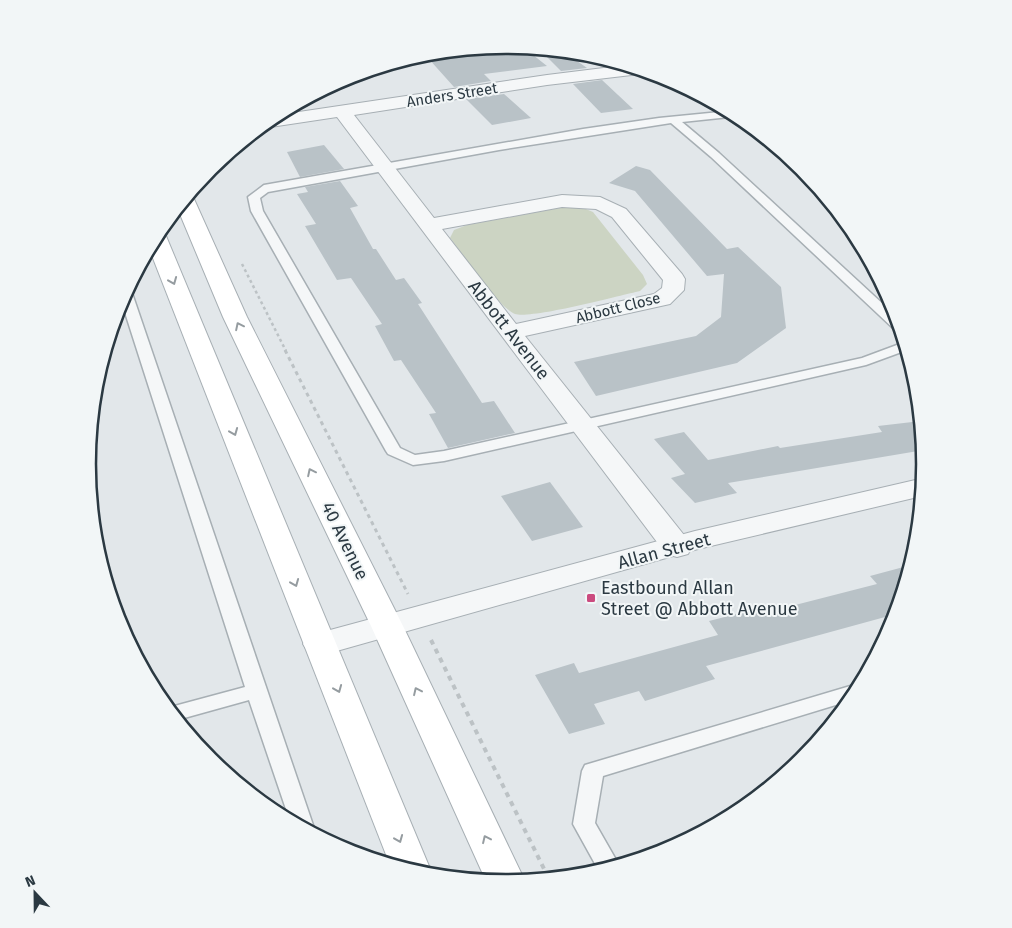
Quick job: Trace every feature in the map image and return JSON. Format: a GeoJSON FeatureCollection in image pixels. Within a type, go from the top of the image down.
{"type":"FeatureCollection","features":[{"type":"Feature","properties":{"kind":"main road","name":"40 Avenue"},"geometry":{"type":"LineString","coordinates":[[187,207],[235,317],[387,626],[502,874]]}},
{"type":"Feature","properties":{"kind":"main road"},"geometry":{"type":"LineString","coordinates":[[159,246],[408,862]]}},
{"type":"Feature","properties":{"kind":"street","name":"Anders Street"},"geometry":{"type":"LineString","coordinates":[[283,120],[619,70]]}},
{"type":"Feature","properties":{"kind":"street","name":"Abbott Avenue"},"geometry":{"type":"LineString","coordinates":[[342,111],[677,547]]}},
{"type":"Feature","properties":{"kind":"street","name":"Abbott Close"},"geometry":{"type":"LineString","coordinates":[[429,225],[562,201],[600,203],[619,213],[674,279],[673,290],[662,299],[510,332]]}},
{"type":"Feature","properties":{"kind":"street","name":"Allan Street"},"geometry":{"type":"LineString","coordinates":[[319,644],[677,547],[848,503],[915,489]]}},
{"type":"Feature","properties":{"kind":"lane"},"geometry":{"type":"LineString","coordinates":[[721,115],[606,129],[385,166],[264,189],[254,197],[257,212],[394,451],[413,460],[437,457],[866,361],[899,349]]}},
{"type":"Feature","properties":{"kind":"lane"},"geometry":{"type":"LineString","coordinates":[[675,121],[715,155],[888,316]]}},
{"type":"Feature","properties":{"kind":"lane"},"geometry":{"type":"LineString","coordinates":[[129,304],[300,818]]}},
{"type":"Feature","properties":{"kind":"lane"},"geometry":{"type":"LineString","coordinates":[[180,712],[256,691]]}},
{"type":"Feature","properties":{"kind":"lane"},"geometry":{"type":"LineString","coordinates":[[605,862],[584,824],[593,771],[844,696]]}},
{"type":"Feature","properties":{"kind":"path"},"geometry":{"type":"LineString","coordinates":[[239,260],[408,594]]}},
{"type":"Feature","properties":{"kind":"path"},"geometry":{"type":"LineString","coordinates":[[435,649],[546,872]]}},
{"type":"Feature","properties":{"kind":"green space"},"geometry":{"type":"Polygon","coordinates":[[[576,205],[593,212],[643,275],[647,284],[640,291],[556,310],[524,315],[515,314],[500,302],[450,238],[454,230],[467,225],[576,205]]]}},
{"type":"Feature","properties":{"kind":"building"},"geometry":{"type":"Polygon","coordinates":[[[479,55],[533,55],[547,66],[484,74],[491,81],[454,87],[431,61],[479,55]]]}},
{"type":"Feature","properties":{"kind":"building"},"geometry":{"type":"Polygon","coordinates":[[[546,56],[576,60],[587,68],[561,71],[546,56]]]}},
{"type":"Feature","properties":{"kind":"building"},"geometry":{"type":"Polygon","coordinates":[[[602,80],[633,109],[601,113],[573,84],[602,80]]]}},
{"type":"Feature","properties":{"kind":"building"},"geometry":{"type":"Polygon","coordinates":[[[504,94],[531,118],[492,125],[466,99],[504,94]]]}},
{"type":"Feature","properties":{"kind":"building"},"geometry":{"type":"Polygon","coordinates":[[[324,145],[344,169],[300,177],[287,152],[324,145]]]}},
{"type":"Feature","properties":{"kind":"building"},"geometry":{"type":"Polygon","coordinates":[[[636,166],[650,170],[727,249],[738,247],[781,287],[786,328],[737,363],[596,396],[574,362],[696,336],[721,317],[724,274],[707,276],[635,191],[609,183],[636,166]]]}},
{"type":"Feature","properties":{"kind":"building"},"geometry":{"type":"Polygon","coordinates":[[[340,181],[358,206],[350,208],[373,249],[376,249],[396,280],[404,278],[422,303],[418,304],[482,403],[494,401],[515,433],[448,448],[429,414],[436,413],[401,360],[394,361],[375,326],[382,324],[351,278],[337,280],[305,226],[316,224],[297,194],[308,192],[305,187],[340,181]]]}},
{"type":"Feature","properties":{"kind":"building"},"geometry":{"type":"Polygon","coordinates":[[[914,422],[916,451],[728,483],[737,493],[695,503],[671,478],[685,474],[654,439],[684,432],[708,460],[778,446],[780,448],[882,432],[878,426],[914,422]]]}},
{"type":"Feature","properties":{"kind":"building"},"geometry":{"type":"Polygon","coordinates":[[[550,482],[583,527],[532,541],[501,496],[550,482]]]}},
{"type":"Feature","properties":{"kind":"building"},"geometry":{"type":"Polygon","coordinates":[[[903,567],[887,617],[706,666],[715,679],[645,701],[639,691],[594,704],[605,724],[569,734],[535,675],[574,663],[579,673],[718,635],[709,621],[760,608],[764,613],[877,584],[870,576],[903,567]]]}},
{"type":"Feature","properties":{"kind":"place","name":"Eastbound Allan Street @ Abbott Avenue"},"geometry":{"type":"Point","coordinates":[591,598]}}]}
